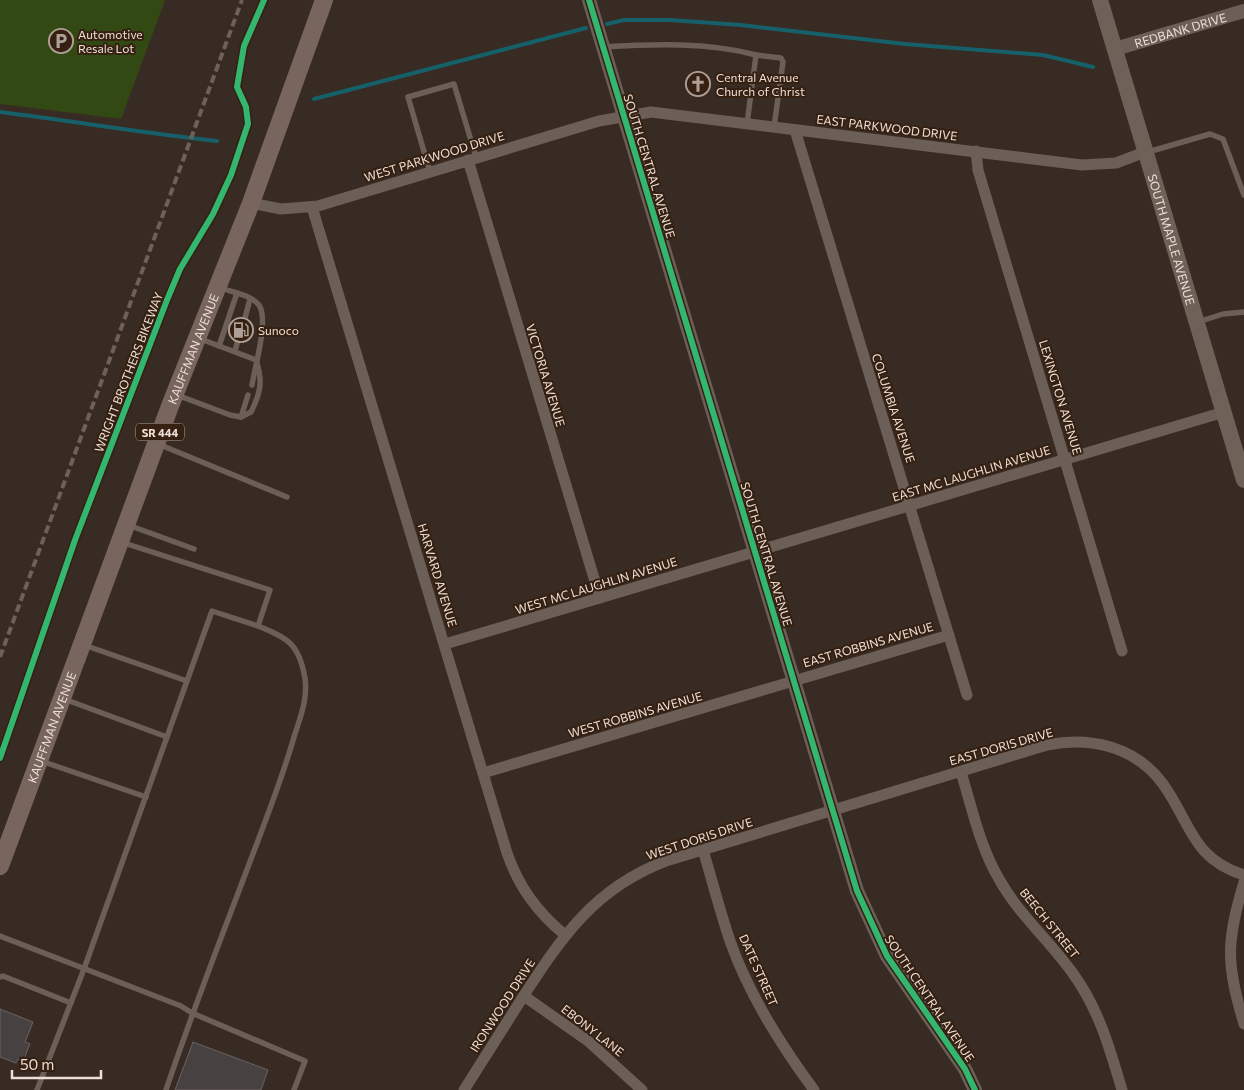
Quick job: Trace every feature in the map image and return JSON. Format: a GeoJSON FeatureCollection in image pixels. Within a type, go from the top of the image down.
{"type":"FeatureCollection","features":[{"type":"Feature","properties":{"kind":"main road","name":"KAUFFMAN AVENUE"},"geometry":{"type":"LineString","coordinates":[[0,866],[156,443],[251,203],[324,0]]}},
{"type":"Feature","properties":{"kind":"main road","name":"SOUTH MAPLE AVENUE"},"geometry":{"type":"LineString","coordinates":[[1100,0],[1224,412],[1239,446],[1244,480]]}},
{"type":"Feature","properties":{"kind":"street","name":"SOUTH CENTRAL AVENUE"},"geometry":{"type":"LineString","coordinates":[[589,0],[857,891],[877,939],[899,976],[965,1070],[975,1090]]}},
{"type":"Feature","properties":{"kind":"street","name":"REDBANK DRIVE"},"geometry":{"type":"LineString","coordinates":[[1114,49],[1244,11]]}},
{"type":"Feature","properties":{"kind":"street","name":"EAST PARKWOOD DRIVE"},"geometry":{"type":"LineString","coordinates":[[623,115],[651,112],[1093,165],[1116,163],[1145,152]]}},
{"type":"Feature","properties":{"kind":"street","name":"WEST PARKWOOD DRIVE"},"geometry":{"type":"LineString","coordinates":[[251,203],[281,209],[312,207],[623,115]]}},
{"type":"Feature","properties":{"kind":"street","name":"COLUMBIA AVENUE"},"geometry":{"type":"LineString","coordinates":[[795,130],[911,505],[967,695]]}},
{"type":"Feature","properties":{"kind":"street","name":"LEXINGTON AVENUE"},"geometry":{"type":"LineString","coordinates":[[976,151],[978,170],[1122,651]]}},
{"type":"Feature","properties":{"kind":"street","name":"VICTORIA AVENUE"},"geometry":{"type":"LineString","coordinates":[[472,159],[600,598]]}},
{"type":"Feature","properties":{"kind":"street","name":"HARVARD AVENUE"},"geometry":{"type":"LineString","coordinates":[[312,207],[507,854],[521,886],[546,920],[565,935]]}},
{"type":"Feature","properties":{"kind":"street","name":"EAST MC LAUGHLIN AVENUE"},"geometry":{"type":"LineString","coordinates":[[755,552],[1224,412]]}},
{"type":"Feature","properties":{"kind":"street","name":"WEST MC LAUGHLIN AVENUE"},"geometry":{"type":"LineString","coordinates":[[445,644],[755,552]]}},
{"type":"Feature","properties":{"kind":"street","name":"EAST ROBBINS AVENUE"},"geometry":{"type":"LineString","coordinates":[[794,680],[950,635]]}},
{"type":"Feature","properties":{"kind":"street","name":"WEST ROBBINS AVENUE"},"geometry":{"type":"LineString","coordinates":[[483,773],[794,680]]}},
{"type":"Feature","properties":{"kind":"street","name":"EAST DORIS DRIVE"},"geometry":{"type":"LineString","coordinates":[[832,810],[1062,742],[1089,742],[1114,748],[1139,760],[1158,778],[1172,799],[1188,830],[1205,853],[1223,867],[1244,875]]}},
{"type":"Feature","properties":{"kind":"street","name":"BEECH STREET"},"geometry":{"type":"LineString","coordinates":[[961,772],[982,843],[998,878],[1017,906],[1075,976],[1090,999],[1107,1037],[1122,1090]]}},
{"type":"Feature","properties":{"kind":"street","name":"WEST DORIS DRIVE"},"geometry":{"type":"LineString","coordinates":[[565,935],[593,905],[625,881],[653,866],[832,810]]}},
{"type":"Feature","properties":{"kind":"street","name":"DATE STREET"},"geometry":{"type":"LineString","coordinates":[[703,850],[730,942],[754,998],[783,1046],[814,1090]]}},
{"type":"Feature","properties":{"kind":"street"},"geometry":{"type":"LineString","coordinates":[[1244,882],[1234,918],[1229,959],[1232,985],[1244,1024]]}},
{"type":"Feature","properties":{"kind":"street","name":"IRONWOOD DRIVE"},"geometry":{"type":"LineString","coordinates":[[464,1090],[565,935]]}},
{"type":"Feature","properties":{"kind":"street","name":"EBONY LANE"},"geometry":{"type":"LineString","coordinates":[[524,996],[588,1041],[642,1090]]}},
{"type":"Feature","properties":{"kind":"lane"},"geometry":{"type":"LineString","coordinates":[[603,48],[652,44],[728,50],[781,58],[783,62],[774,127]]}},
{"type":"Feature","properties":{"kind":"lane"},"geometry":{"type":"LineString","coordinates":[[748,124],[756,55]]}},
{"type":"Feature","properties":{"kind":"lane"},"geometry":{"type":"LineString","coordinates":[[430,172],[408,97],[454,84],[472,159]]}},
{"type":"Feature","properties":{"kind":"lane"},"geometry":{"type":"LineString","coordinates":[[1145,152],[1210,134],[1217,136],[1223,139],[1244,195]]}},
{"type":"Feature","properties":{"kind":"lane"},"geometry":{"type":"LineString","coordinates":[[217,288],[237,293],[258,304],[264,318],[252,385]]}},
{"type":"Feature","properties":{"kind":"lane"},"geometry":{"type":"LineString","coordinates":[[219,346],[237,293]]}},
{"type":"Feature","properties":{"kind":"lane"},"geometry":{"type":"LineString","coordinates":[[245,318],[250,300]]}},
{"type":"Feature","properties":{"kind":"lane"},"geometry":{"type":"LineString","coordinates":[[1196,322],[1223,314],[1244,312]]}},
{"type":"Feature","properties":{"kind":"lane"},"geometry":{"type":"LineString","coordinates":[[175,394],[230,415],[241,417],[251,412],[259,397],[261,375],[256,360],[197,337]]}},
{"type":"Feature","properties":{"kind":"lane"},"geometry":{"type":"LineString","coordinates":[[235,351],[238,340]]}},
{"type":"Feature","properties":{"kind":"lane"},"geometry":{"type":"LineString","coordinates":[[241,417],[248,395]]}},
{"type":"Feature","properties":{"kind":"lane"},"geometry":{"type":"LineString","coordinates":[[156,443],[288,497]]}},
{"type":"Feature","properties":{"kind":"lane"},"geometry":{"type":"LineString","coordinates":[[126,524],[194,549]]}},
{"type":"Feature","properties":{"kind":"lane"},"geometry":{"type":"LineString","coordinates":[[120,542],[270,590],[258,626]]}},
{"type":"Feature","properties":{"kind":"lane"},"geometry":{"type":"LineString","coordinates":[[37,1090],[84,969],[212,611],[258,626],[282,636],[292,644],[300,661],[305,680],[304,703],[282,776],[192,1013],[166,1090]]}},
{"type":"Feature","properties":{"kind":"lane"},"geometry":{"type":"LineString","coordinates":[[82,644],[187,681]]}},
{"type":"Feature","properties":{"kind":"lane"},"geometry":{"type":"LineString","coordinates":[[62,699],[167,737]]}},
{"type":"Feature","properties":{"kind":"lane"},"geometry":{"type":"LineString","coordinates":[[39,761],[146,797]]}},
{"type":"Feature","properties":{"kind":"lane"},"geometry":{"type":"LineString","coordinates":[[0,936],[181,1006],[192,1013],[305,1061],[294,1090]]}},
{"type":"Feature","properties":{"kind":"lane"},"geometry":{"type":"LineString","coordinates":[[0,977],[3,976],[71,1003]]}},
{"type":"Feature","properties":{"kind":"green space"},"geometry":{"type":"Polygon","coordinates":[[[0,0],[165,0],[121,119],[0,104],[0,0]]]}},
{"type":"Feature","properties":{"kind":"building"},"geometry":{"type":"Polygon","coordinates":[[[0,1009],[33,1022],[25,1042],[30,1044],[23,1061],[18,1059],[16,1063],[0,1057],[0,1009]]]}},
{"type":"Feature","properties":{"kind":"building"},"geometry":{"type":"Polygon","coordinates":[[[193,1042],[268,1070],[261,1090],[175,1090],[193,1042]]]}},
{"type":"Feature","properties":{"kind":"waterway"},"geometry":{"type":"LineString","coordinates":[[607,24],[624,20],[670,20],[741,25],[905,44],[1043,55],[1093,67]]}},
{"type":"Feature","properties":{"kind":"waterway"},"geometry":{"type":"LineString","coordinates":[[314,99],[586,28]]}},
{"type":"Feature","properties":{"kind":"waterway"},"geometry":{"type":"LineString","coordinates":[[0,112],[217,141]]}},
{"type":"Feature","properties":{"kind":"railway"},"geometry":{"type":"LineString","coordinates":[[0,657],[242,0]]}},
{"type":"Feature","properties":{"kind":"cycle path","name":"WRIGHT BROTHERS BIKEWAY"},"geometry":{"type":"LineString","coordinates":[[0,758],[75,540],[167,300],[180,269],[213,214],[231,175],[248,124],[246,107],[237,87],[244,46],[264,0]]}},
{"type":"Feature","properties":{"kind":"cycle path"},"geometry":{"type":"LineString","coordinates":[[589,0],[857,891],[887,956],[965,1069],[975,1090]]}},
{"type":"Feature","properties":{"kind":"place","name":"Automotive Resale Lot"},"geometry":{"type":"Point","coordinates":[61,41]}},
{"type":"Feature","properties":{"kind":"place","name":"Central Avenue Church of Christ"},"geometry":{"type":"Point","coordinates":[698,84]}},
{"type":"Feature","properties":{"kind":"place","name":"Sunoco"},"geometry":{"type":"Point","coordinates":[241,330]}}]}
